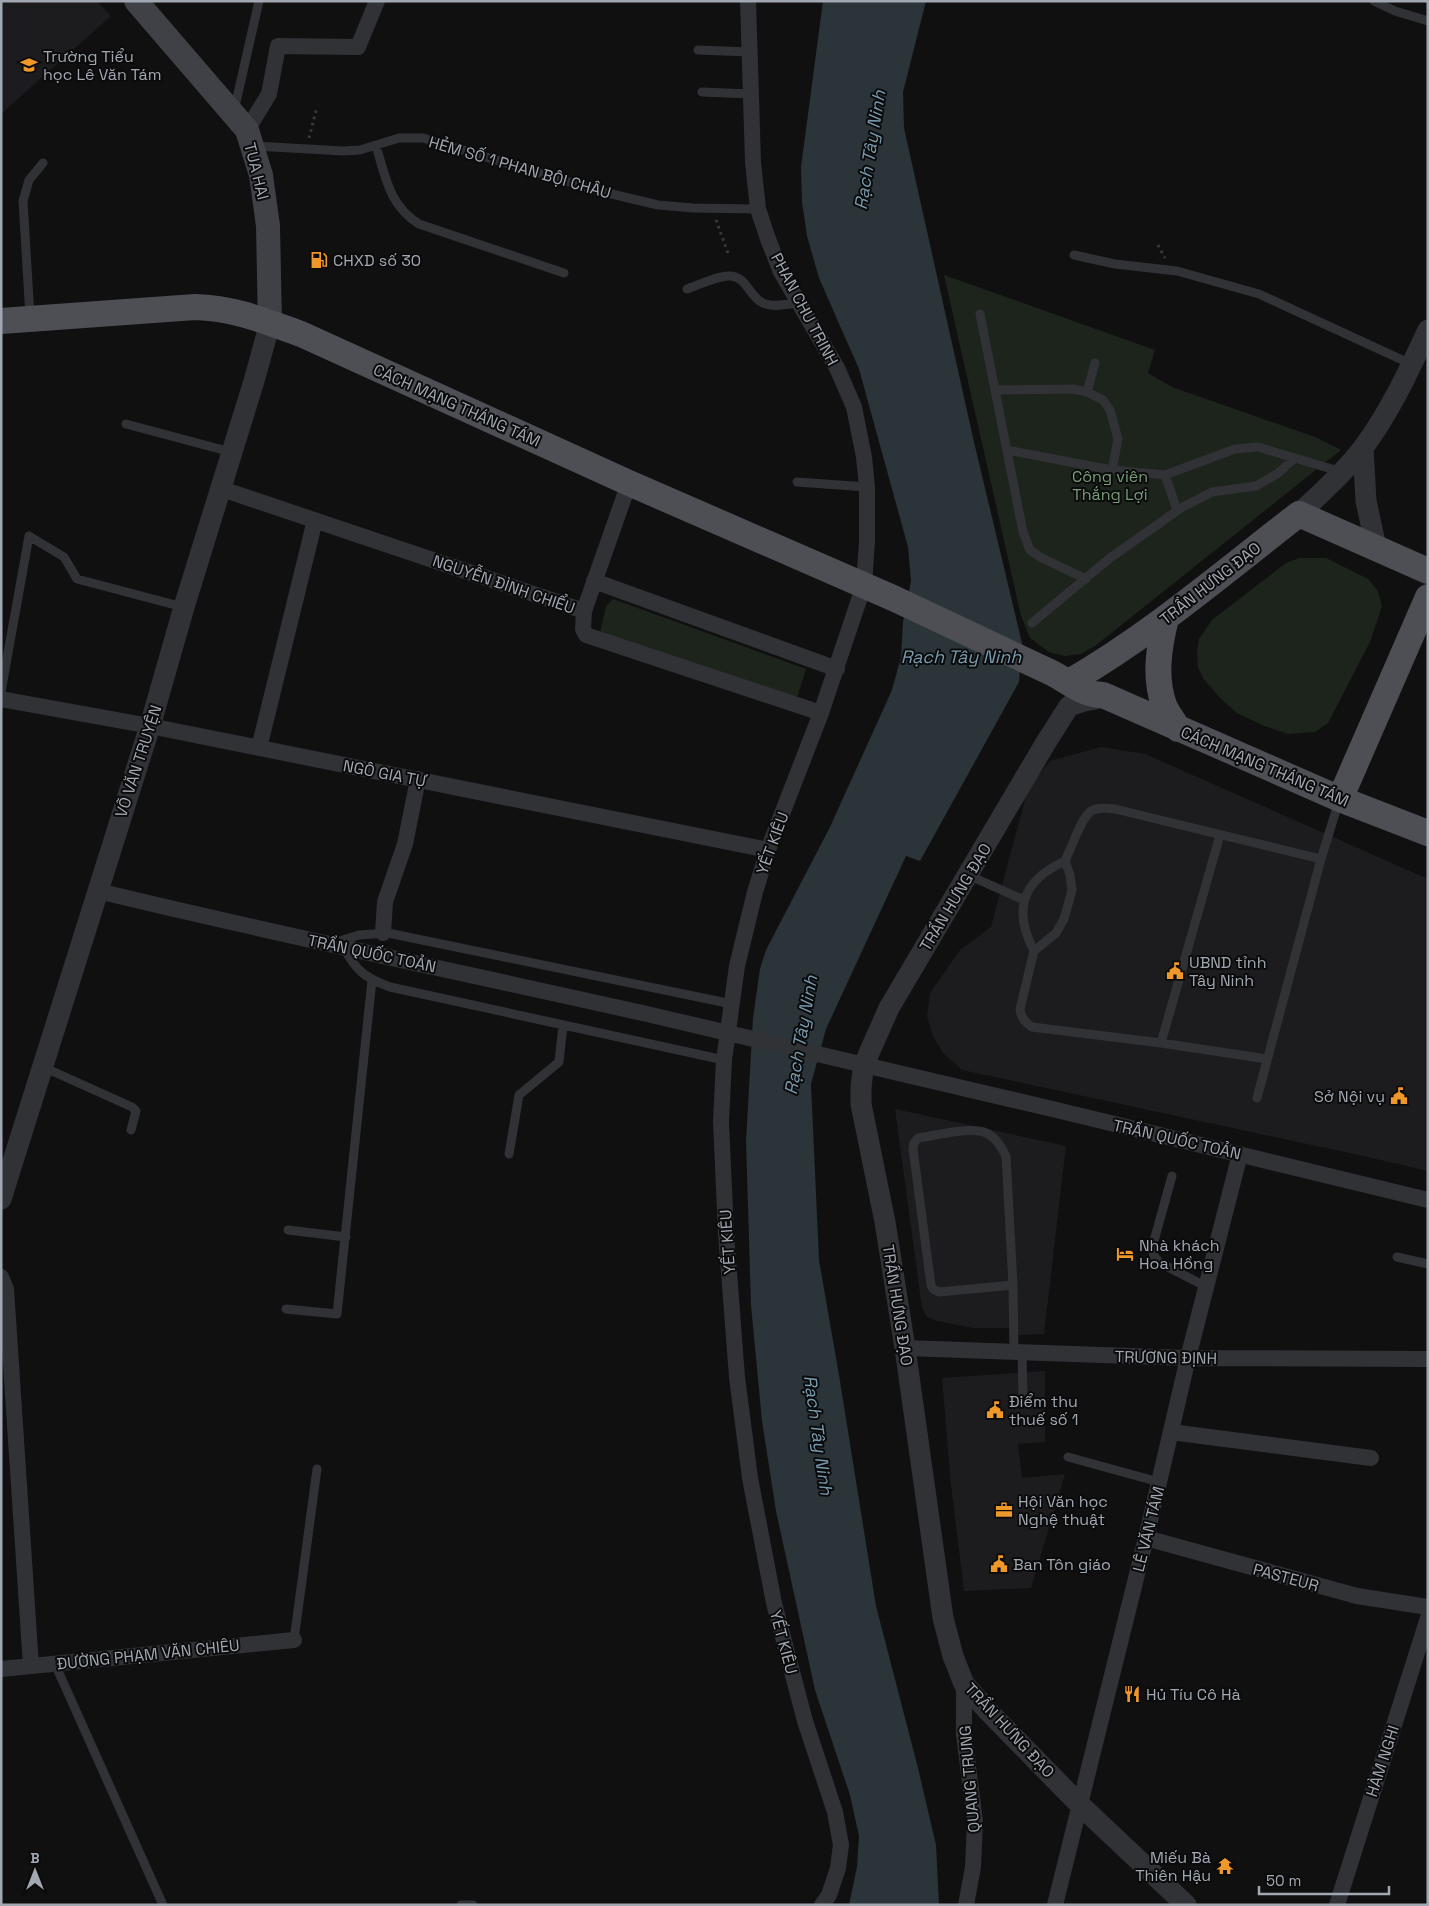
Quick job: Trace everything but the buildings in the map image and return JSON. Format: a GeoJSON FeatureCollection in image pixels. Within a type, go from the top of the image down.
{"type":"FeatureCollection","features":[{"type":"Feature","properties":{"kind":"main road","name":"TUA HAI"},"geometry":{"type":"LineString","coordinates":[[136,1],[244,130],[261,175],[268,226],[270,323]]}},
{"type":"Feature","properties":{"kind":"main road","name":"CÁCH MẠNG THÁNG TÁM"},"geometry":{"type":"LineString","coordinates":[[1,321],[210,308],[240,312],[301,334],[629,483],[893,598],[1064,685],[1079,680],[1098,687],[1106,696],[1178,729],[1340,799],[1428,833]]}},
{"type":"Feature","properties":{"kind":"main road"},"geometry":{"type":"LineString","coordinates":[[1299,514],[1428,571]]}},
{"type":"Feature","properties":{"kind":"main road","name":"TRẦN HƯNG ĐẠO"},"geometry":{"type":"LineString","coordinates":[[1064,685],[1166,618],[1299,514]]}},
{"type":"Feature","properties":{"kind":"main road"},"geometry":{"type":"LineString","coordinates":[[1340,799],[1428,597]]}},
{"type":"Feature","properties":{"kind":"main road"},"geometry":{"type":"LineString","coordinates":[[1166,618],[1160,642],[1159,683],[1164,706],[1178,729]]}},
{"type":"Feature","properties":{"kind":"street"},"geometry":{"type":"LineString","coordinates":[[244,130],[269,94],[278,46],[358,47],[377,1]]}},
{"type":"Feature","properties":{"kind":"street","name":"PHAN CHU TRINH"},"geometry":{"type":"LineString","coordinates":[[748,1],[753,162],[758,209],[781,272],[837,368],[854,407],[864,457],[867,487],[867,541],[864,585]]}},
{"type":"Feature","properties":{"kind":"street","name":"VÕ VĂN TRUYỆN"},"geometry":{"type":"LineString","coordinates":[[1,1198],[5,1177],[43,1067],[150,726],[270,323]]}},
{"type":"Feature","properties":{"kind":"street","name":"TRẦN HƯNG ĐẠO"},"geometry":{"type":"LineString","coordinates":[[1299,514],[1343,472],[1363,448],[1395,397],[1428,330]]}},
{"type":"Feature","properties":{"kind":"street"},"geometry":{"type":"LineString","coordinates":[[1363,448],[1366,501],[1376,547]]}},
{"type":"Feature","properties":{"kind":"street"},"geometry":{"type":"LineString","coordinates":[[584,611],[629,483]]}},
{"type":"Feature","properties":{"kind":"street","name":"NGUYỄN ĐÌNH CHIỂU"},"geometry":{"type":"LineString","coordinates":[[222,489],[584,611],[583,629],[589,637],[821,713]]}},
{"type":"Feature","properties":{"kind":"street"},"geometry":{"type":"LineString","coordinates":[[259,748],[315,520]]}},
{"type":"Feature","properties":{"kind":"street","name":"NGUYỄN ĐÌNH CHIỂU"},"geometry":{"type":"LineString","coordinates":[[594,581],[837,669]]}},
{"type":"Feature","properties":{"kind":"street","name":"YẾT KIÊU"},"geometry":{"type":"LineString","coordinates":[[822,1905],[828,1895],[838,1868],[841,1845],[835,1812],[805,1721],[774,1603],[750,1478],[737,1377],[726,1233],[721,1122],[724,1060],[737,966],[755,892],[768,850],[837,669],[864,585]]}},
{"type":"Feature","properties":{"kind":"street","name":"TRẦN HƯNG ĐẠO"},"geometry":{"type":"LineString","coordinates":[[1064,685],[968,875],[889,1008],[863,1069],[861,1104],[885,1222],[905,1348],[943,1618],[953,1656],[964,1684],[1080,1805],[1186,1905]]}},
{"type":"Feature","properties":{"kind":"street","name":"NGÔ GIA TỰ"},"geometry":{"type":"LineString","coordinates":[[1,698],[418,779],[768,850]]}},
{"type":"Feature","properties":{"kind":"street"},"geometry":{"type":"LineString","coordinates":[[383,933],[385,902],[405,844],[418,779]]}},
{"type":"Feature","properties":{"kind":"street","name":"TRẦN QUỐC TOẢN"},"geometry":{"type":"LineString","coordinates":[[98,891],[926,1079],[1428,1200]]}},
{"type":"Feature","properties":{"kind":"street","name":"LÊ VĂN TÁM"},"geometry":{"type":"LineString","coordinates":[[1055,1905],[1146,1538],[1188,1358],[1240,1154]]}},
{"type":"Feature","properties":{"kind":"street"},"geometry":{"type":"LineString","coordinates":[[1,1277],[6,1290],[31,1666]]}},
{"type":"Feature","properties":{"kind":"street","name":"TRƯƠNG ĐỊNH"},"geometry":{"type":"LineString","coordinates":[[905,1348],[1188,1358],[1428,1360]]}},
{"type":"Feature","properties":{"kind":"street"},"geometry":{"type":"LineString","coordinates":[[1171,1432],[1371,1458]]}},
{"type":"Feature","properties":{"kind":"street","name":"PASTEUR"},"geometry":{"type":"LineString","coordinates":[[1146,1538],[1357,1596],[1428,1607]]}},
{"type":"Feature","properties":{"kind":"street","name":"HÀM NGHI"},"geometry":{"type":"LineString","coordinates":[[1336,1905],[1428,1618]]}},
{"type":"Feature","properties":{"kind":"street","name":"ĐƯỜNG PHẠM VĂN CHIÊU"},"geometry":{"type":"LineString","coordinates":[[1,1669],[294,1640]]}},
{"type":"Feature","properties":{"kind":"street","name":"QUANG TRUNG"},"geometry":{"type":"LineString","coordinates":[[964,1684],[964,1734],[975,1822],[973,1867],[966,1905]]}},
{"type":"Feature","properties":{"kind":"lane"},"geometry":{"type":"LineString","coordinates":[[244,130],[259,1]]}},
{"type":"Feature","properties":{"kind":"lane"},"geometry":{"type":"LineString","coordinates":[[1374,1],[1395,11],[1428,21]]}},
{"type":"Feature","properties":{"kind":"lane"},"geometry":{"type":"LineString","coordinates":[[698,50],[750,52]]}},
{"type":"Feature","properties":{"kind":"lane"},"geometry":{"type":"LineString","coordinates":[[702,92],[751,94]]}},
{"type":"Feature","properties":{"kind":"lane","name":"HẺM SỐ 1 PHAN BỘI CHÂU"},"geometry":{"type":"LineString","coordinates":[[244,130],[307,148],[343,151],[360,150],[399,138],[423,138],[626,198],[658,205],[758,209]]}},
{"type":"Feature","properties":{"kind":"lane"},"geometry":{"type":"LineString","coordinates":[[376,146],[395,202],[410,218],[419,224],[564,273]]}},
{"type":"Feature","properties":{"kind":"lane"},"geometry":{"type":"LineString","coordinates":[[31,319],[23,201],[29,180],[42,163]]}},
{"type":"Feature","properties":{"kind":"lane"},"geometry":{"type":"LineString","coordinates":[[1074,255],[1115,264],[1177,271],[1259,294],[1411,364]]}},
{"type":"Feature","properties":{"kind":"lane"},"geometry":{"type":"LineString","coordinates":[[687,289],[728,276],[742,280],[755,298],[763,303],[771,306],[798,303]]}},
{"type":"Feature","properties":{"kind":"lane"},"geometry":{"type":"LineString","coordinates":[[980,314],[1023,532],[1030,550],[1040,557],[1086,579]]}},
{"type":"Feature","properties":{"kind":"lane"},"geometry":{"type":"LineString","coordinates":[[1088,392],[1095,363]]}},
{"type":"Feature","properties":{"kind":"lane"},"geometry":{"type":"LineString","coordinates":[[995,390],[1073,389],[1088,392],[1103,400],[1110,410],[1118,438],[1112,470]]}},
{"type":"Feature","properties":{"kind":"lane"},"geometry":{"type":"LineString","coordinates":[[126,424],[232,452]]}},
{"type":"Feature","properties":{"kind":"lane"},"geometry":{"type":"LineString","coordinates":[[1007,450],[1112,470],[1165,475],[1235,449],[1258,448],[1343,472]]}},
{"type":"Feature","properties":{"kind":"lane"},"geometry":{"type":"LineString","coordinates":[[1032,623],[1110,558],[1177,510],[1212,492],[1256,486],[1277,474],[1295,458]]}},
{"type":"Feature","properties":{"kind":"lane"},"geometry":{"type":"LineString","coordinates":[[1165,475],[1177,510]]}},
{"type":"Feature","properties":{"kind":"lane"},"geometry":{"type":"LineString","coordinates":[[797,482],[867,487]]}},
{"type":"Feature","properties":{"kind":"lane"},"geometry":{"type":"LineString","coordinates":[[1,692],[29,536],[64,557],[77,579],[184,607]]}},
{"type":"Feature","properties":{"kind":"lane"},"geometry":{"type":"LineString","coordinates":[[1257,1098],[1320,859],[1340,799]]}},
{"type":"Feature","properties":{"kind":"lane"},"geometry":{"type":"LineString","coordinates":[[1034,951],[1023,918],[1024,900],[1038,877],[1048,869],[1065,861],[1086,817],[1092,811],[1115,809],[1320,859]]}},
{"type":"Feature","properties":{"kind":"lane"},"geometry":{"type":"LineString","coordinates":[[1161,1043],[1220,835]]}},
{"type":"Feature","properties":{"kind":"lane"},"geometry":{"type":"LineString","coordinates":[[1065,861],[1070,875],[1072,890],[1064,919],[1056,933],[1034,951],[1020,1009],[1021,1016],[1027,1024],[1267,1059]]}},
{"type":"Feature","properties":{"kind":"lane"},"geometry":{"type":"LineString","coordinates":[[968,875],[1024,900]]}},
{"type":"Feature","properties":{"kind":"lane"},"geometry":{"type":"LineString","coordinates":[[724,1060],[390,987],[372,980],[354,967],[336,945],[359,935],[383,933],[732,1004]]}},
{"type":"Feature","properties":{"kind":"lane"},"geometry":{"type":"LineString","coordinates":[[286,1309],[336,1314],[346,1237],[372,980]]}},
{"type":"Feature","properties":{"kind":"lane"},"geometry":{"type":"LineString","coordinates":[[509,1154],[519,1095],[559,1062],[563,1024]]}},
{"type":"Feature","properties":{"kind":"lane"},"geometry":{"type":"LineString","coordinates":[[43,1067],[132,1107],[136,1111],[131,1130]]}},
{"type":"Feature","properties":{"kind":"lane"},"geometry":{"type":"LineString","coordinates":[[1013,1285],[939,1292],[933,1290],[930,1285],[912,1149],[918,1138],[977,1131],[986,1132],[998,1141],[1006,1156],[1013,1285],[1023,1399]]}},
{"type":"Feature","properties":{"kind":"lane"},"geometry":{"type":"LineString","coordinates":[[1172,1176],[1152,1248],[1154,1256],[1160,1263],[1207,1287]]}},
{"type":"Feature","properties":{"kind":"lane"},"geometry":{"type":"LineString","coordinates":[[288,1230],[346,1237]]}},
{"type":"Feature","properties":{"kind":"lane"},"geometry":{"type":"LineString","coordinates":[[1397,1257],[1428,1264]]}},
{"type":"Feature","properties":{"kind":"lane"},"geometry":{"type":"LineString","coordinates":[[1068,1457],[1159,1482]]}},
{"type":"Feature","properties":{"kind":"lane"},"geometry":{"type":"LineString","coordinates":[[294,1640],[318,1469]]}},
{"type":"Feature","properties":{"kind":"lane"},"geometry":{"type":"LineString","coordinates":[[55,1664],[163,1905]]}},
{"type":"Feature","properties":{"kind":"lane"},"geometry":{"type":"LineString","coordinates":[[461,1905],[473,1905]]}},
{"type":"Feature","properties":{"kind":"path"},"geometry":{"type":"LineString","coordinates":[[307,148],[317,107]]}},
{"type":"Feature","properties":{"kind":"path"},"geometry":{"type":"LineString","coordinates":[[711,208],[729,256]]}},
{"type":"Feature","properties":{"kind":"shaded area","name":"Trường Tiểu học Lê Văn Tám"},"geometry":{"type":"Polygon","coordinates":[[[1,1],[97,1],[111,16],[1,114],[1,1]]]}},
{"type":"Feature","properties":{"kind":"shaded area","name":"UBND tỉnh Tây Ninh"},"geometry":{"type":"Polygon","coordinates":[[[1101,747],[1145,754],[1428,879],[1428,1171],[962,1070],[943,1053],[933,1036],[927,1017],[930,993],[960,950],[991,927],[1028,788],[1050,761],[1101,747]]]}},
{"type":"Feature","properties":{"kind":"shaded area"},"geometry":{"type":"Polygon","coordinates":[[[895,1109],[1066,1146],[1044,1334],[1016,1335],[1014,1328],[973,1328],[937,1321],[927,1317],[922,1308],[895,1109]]]}},
{"type":"Feature","properties":{"kind":"shaded area"},"geometry":{"type":"Polygon","coordinates":[[[1045,1371],[1045,1442],[1018,1444],[1022,1478],[1065,1474],[1031,1588],[964,1591],[951,1485],[942,1378],[1045,1371]]]}},
{"type":"Feature","properties":{"kind":"green space","name":"Công viên Thắng Lợi"},"geometry":{"type":"Polygon","coordinates":[[[944,275],[1155,350],[1148,373],[1172,387],[1315,437],[1341,450],[1095,646],[1081,654],[1065,656],[1049,652],[1030,638],[1021,616],[944,275]]]}},
{"type":"Feature","properties":{"kind":"green space"},"geometry":{"type":"Polygon","coordinates":[[[1299,558],[1326,558],[1368,579],[1378,591],[1382,606],[1370,642],[1328,723],[1315,732],[1288,734],[1262,725],[1237,713],[1220,698],[1203,678],[1198,667],[1197,653],[1199,639],[1212,620],[1286,563],[1299,558]]]}},
{"type":"Feature","properties":{"kind":"green space"},"geometry":{"type":"Polygon","coordinates":[[[613,599],[806,669],[797,698],[600,633],[606,606],[613,599]]]}},
{"type":"Feature","properties":{"kind":"water","name":"Rạch Tây Ninh"},"geometry":{"type":"Polygon","coordinates":[[[823,1],[926,1],[903,92],[904,128],[974,442],[1022,643],[1019,682],[920,861],[906,856],[826,1029],[811,1084],[819,1260],[876,1606],[936,1845],[939,1905],[849,1905],[857,1867],[859,1836],[850,1795],[815,1690],[776,1511],[762,1421],[751,1305],[746,1141],[753,1018],[760,969],[766,950],[830,827],[892,690],[901,657],[903,622],[911,581],[908,547],[859,369],[819,278],[807,236],[802,202],[801,167],[823,1]]]}},
{"type":"Feature","properties":{"kind":"place","name":"Trường Tiểu học Lê Văn Tám"},"geometry":{"type":"Point","coordinates":[29,65]}},
{"type":"Feature","properties":{"kind":"place","name":"CHXD số 30"},"geometry":{"type":"Point","coordinates":[319,260]}},
{"type":"Feature","properties":{"kind":"place","name":"UBND tỉnh Tây Ninh"},"geometry":{"type":"Point","coordinates":[1175,971]}},
{"type":"Feature","properties":{"kind":"place","name":"Sở Nội vụ"},"geometry":{"type":"Point","coordinates":[1399,1096]}},
{"type":"Feature","properties":{"kind":"place","name":"Nhà khách Hoa Hồng"},"geometry":{"type":"Point","coordinates":[1125,1254]}},
{"type":"Feature","properties":{"kind":"place","name":"Điểm thu thuế số 1"},"geometry":{"type":"Point","coordinates":[995,1410]}},
{"type":"Feature","properties":{"kind":"place","name":"Hội Văn học Nghệ thuật"},"geometry":{"type":"Point","coordinates":[1004,1510]}},
{"type":"Feature","properties":{"kind":"place","name":"Ban Tôn giáo"},"geometry":{"type":"Point","coordinates":[999,1564]}},
{"type":"Feature","properties":{"kind":"place","name":"Hủ Tíu Cô Hà"},"geometry":{"type":"Point","coordinates":[1132,1694]}},
{"type":"Feature","properties":{"kind":"place","name":"Miếu Bà Thiên Hậu"},"geometry":{"type":"Point","coordinates":[1225,1866]}}]}
